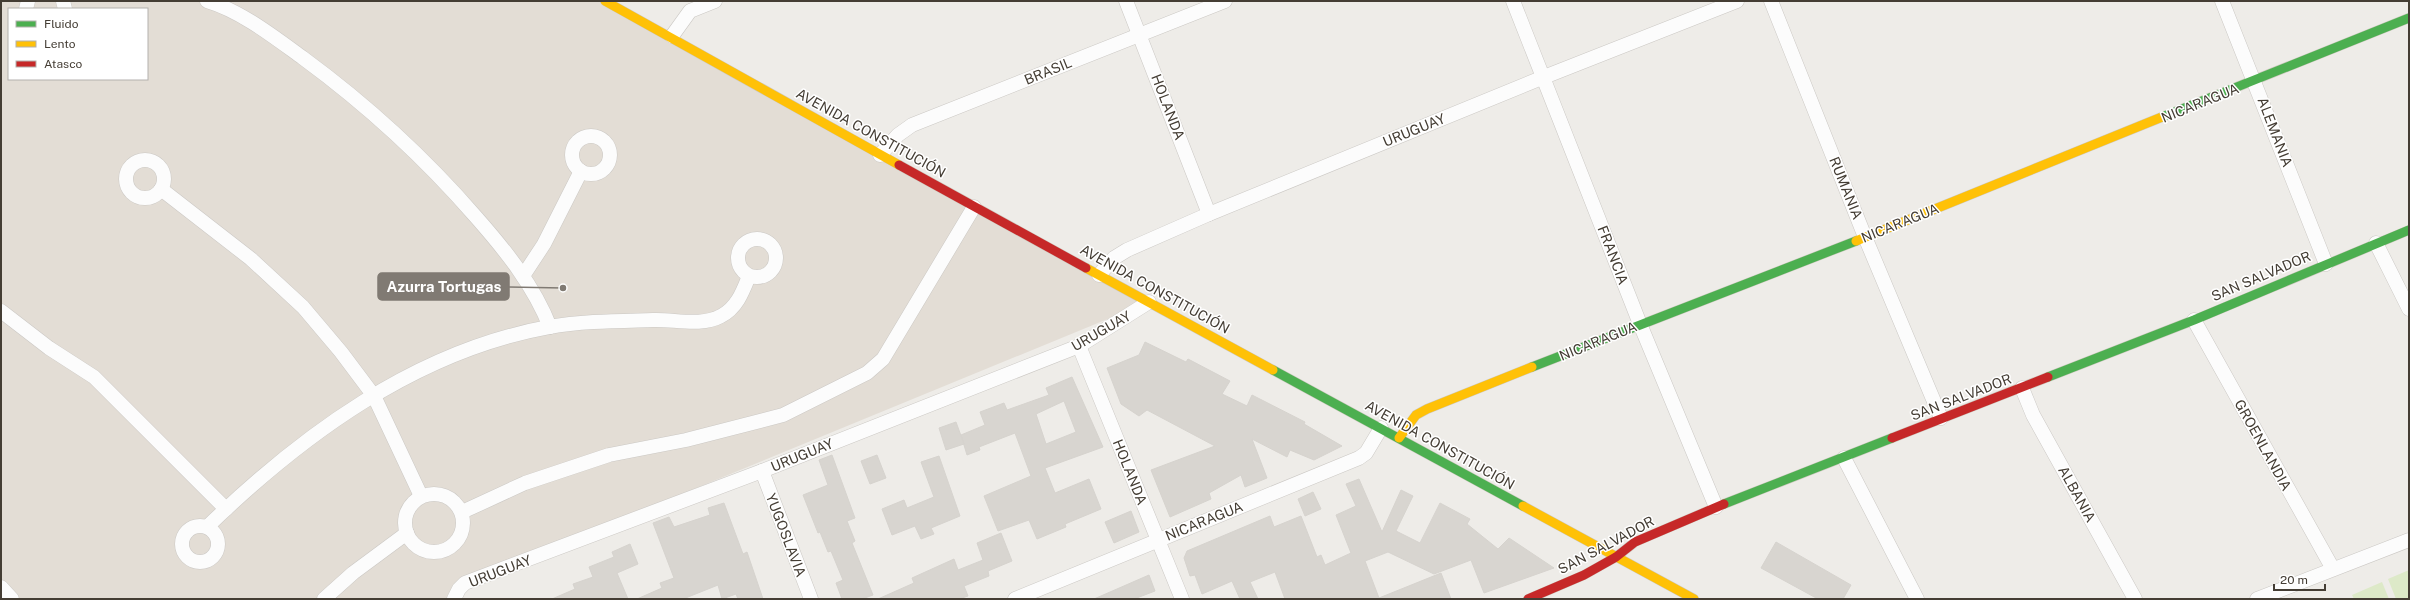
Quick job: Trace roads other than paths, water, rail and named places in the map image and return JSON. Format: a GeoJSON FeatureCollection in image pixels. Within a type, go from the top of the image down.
{"type":"FeatureCollection","features":[{"type":"Feature","properties":{"kind":"street"},"geometry":{"type":"LineString","coordinates":[[207,1],[243,18],[283,43],[346,90],[401,137],[450,187],[492,235],[523,276],[543,308],[550,327]]}},
{"type":"Feature","properties":{"kind":"street","name":"AVENIDA CONSTITUCIÓN"},"geometry":{"type":"LineString","coordinates":[[605,1],[672,36],[974,207],[1694,599]]}},
{"type":"Feature","properties":{"kind":"street"},"geometry":{"type":"LineString","coordinates":[[672,36],[690,11],[715,1]]}},
{"type":"Feature","properties":{"kind":"street","name":"HOLANDA"},"geometry":{"type":"LineString","coordinates":[[1126,1],[1209,214]]}},
{"type":"Feature","properties":{"kind":"street","name":"BRASIL"},"geometry":{"type":"LineString","coordinates":[[880,155],[898,135],[912,125],[1225,1]]}},
{"type":"Feature","properties":{"kind":"street","name":"FRANCIA"},"geometry":{"type":"LineString","coordinates":[[1513,1],[1640,324],[1716,507]]}},
{"type":"Feature","properties":{"kind":"street","name":"URUGUAY"},"geometry":{"type":"LineString","coordinates":[[1099,274],[1114,258],[1127,250],[1209,214],[1544,77],[1737,1]]}},
{"type":"Feature","properties":{"kind":"street","name":"RUMANIA"},"geometry":{"type":"LineString","coordinates":[[1771,1],[1941,418]]}},
{"type":"Feature","properties":{"kind":"street","name":"ALEMANIA"},"geometry":{"type":"LineString","coordinates":[[2222,1],[2255,81],[2326,264]]}},
{"type":"Feature","properties":{"kind":"street","name":"NICARAGUA"},"geometry":{"type":"LineString","coordinates":[[1399,438],[1416,415],[1427,409],[1640,324],[1866,237],[2409,18]]}},
{"type":"Feature","properties":{"kind":"street"},"geometry":{"type":"LineString","coordinates":[[523,276],[544,244],[581,171]]}},
{"type":"Feature","properties":{"kind":"street"},"geometry":{"type":"LineString","coordinates":[[161,189],[244,254],[303,308],[341,352],[374,396],[421,496]]}},
{"type":"Feature","properties":{"kind":"street"},"geometry":{"type":"LineString","coordinates":[[462,512],[525,483],[609,455],[686,440],[783,415],[867,373],[883,359],[974,207]]}},
{"type":"Feature","properties":{"kind":"street","name":"SAN SALVADOR"},"geometry":{"type":"LineString","coordinates":[[1528,599],[1549,595],[1616,557],[1635,542],[1716,507],[2194,320],[2409,230]]}},
{"type":"Feature","properties":{"kind":"street"},"geometry":{"type":"LineString","coordinates":[[2376,243],[2409,309]]}},
{"type":"Feature","properties":{"kind":"street"},"geometry":{"type":"LineString","coordinates":[[207,527],[270,468],[307,439],[374,396],[422,369],[490,343],[550,327],[654,320],[707,321],[722,316],[734,305],[749,276]]}},
{"type":"Feature","properties":{"kind":"street","name":"URUGUAY"},"geometry":{"type":"LineString","coordinates":[[454,599],[459,589],[465,583],[762,471],[1079,346],[1149,302]]}},
{"type":"Feature","properties":{"kind":"street"},"geometry":{"type":"LineString","coordinates":[[1,311],[49,348],[94,378],[226,508]]}},
{"type":"Feature","properties":{"kind":"street","name":"GROENLANDIA"},"geometry":{"type":"LineString","coordinates":[[2194,320],[2333,569]]}},
{"type":"Feature","properties":{"kind":"street","name":"HOLANDA"},"geometry":{"type":"LineString","coordinates":[[1079,346],[1182,599]]}},
{"type":"Feature","properties":{"kind":"street","name":"ALBANIA"},"geometry":{"type":"LineString","coordinates":[[2022,388],[2033,415],[2135,599]]}},
{"type":"Feature","properties":{"kind":"street","name":"NICARAGUA"},"geometry":{"type":"LineString","coordinates":[[1014,599],[1359,458],[1366,453],[1381,428]]}},
{"type":"Feature","properties":{"kind":"street"},"geometry":{"type":"LineString","coordinates":[[1844,458],[1917,599]]}},
{"type":"Feature","properties":{"kind":"street","name":"YUGOSLAVIA"},"geometry":{"type":"LineString","coordinates":[[762,471],[811,599]]}},
{"type":"Feature","properties":{"kind":"street"},"geometry":{"type":"LineString","coordinates":[[431,493],[449,497],[462,512],[463,530],[459,539],[445,550],[427,551],[418,547],[407,533],[406,516],[414,501],[421,496],[431,493]]}},
{"type":"Feature","properties":{"kind":"street"},"geometry":{"type":"LineString","coordinates":[[324,599],[353,573],[407,533]]}},
{"type":"Feature","properties":{"kind":"street"},"geometry":{"type":"LineString","coordinates":[[2257,599],[2409,540]]}},
{"type":"Feature","properties":{"kind":"street"},"geometry":{"type":"LineString","coordinates":[[1,587],[12,599]]}},
{"type":"Feature","properties":{"kind":"place","name":"Azurra Tortugas"},"geometry":{"type":"Point","coordinates":[563,288]}}]}
